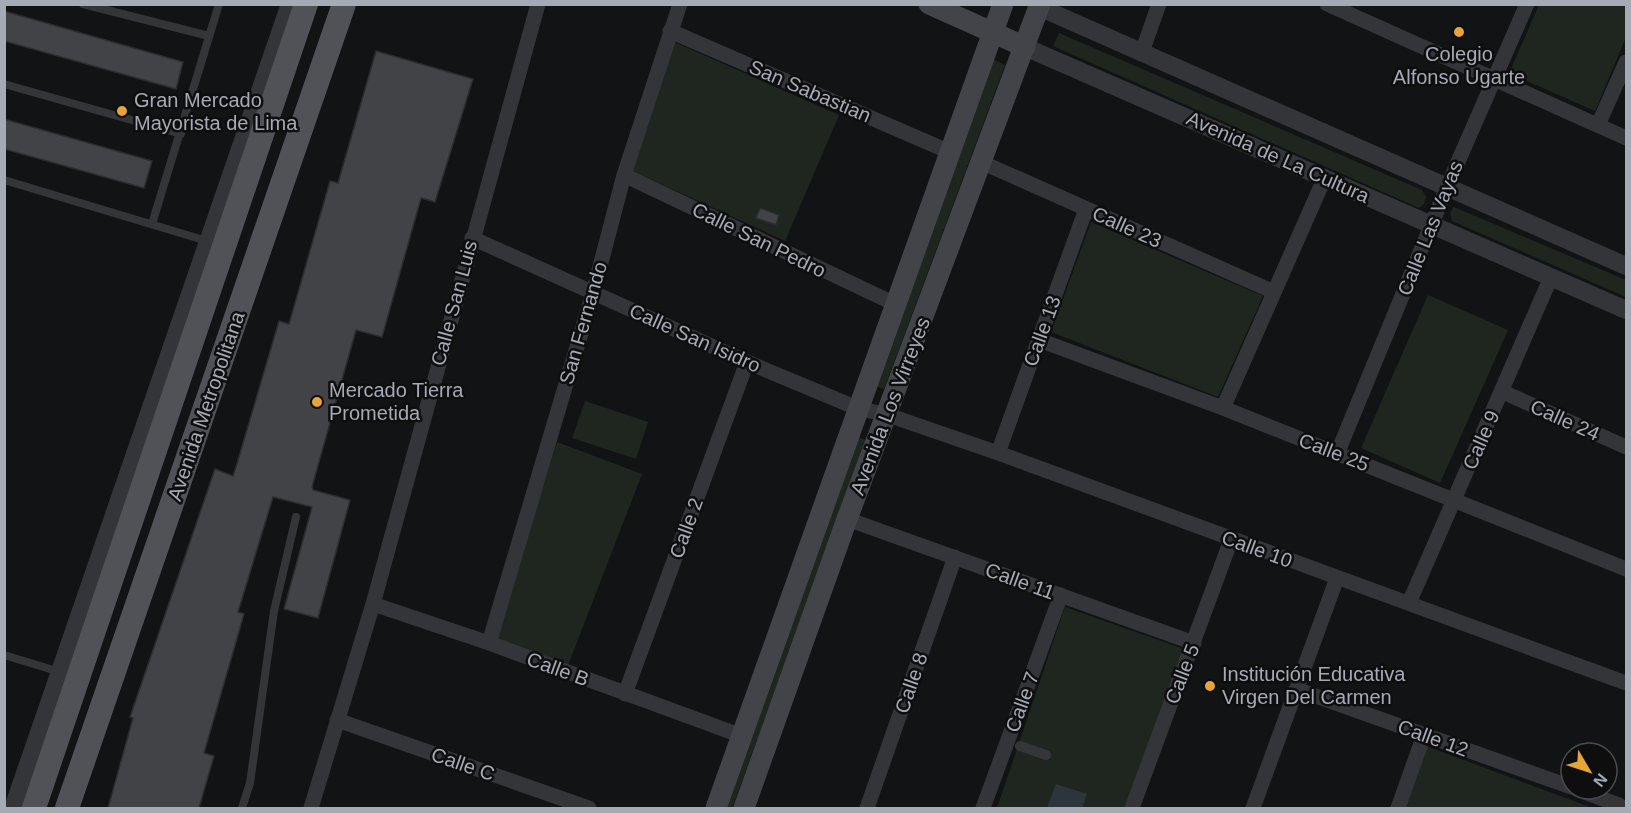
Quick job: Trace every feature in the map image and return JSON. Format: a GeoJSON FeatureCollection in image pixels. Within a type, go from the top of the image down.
{"type":"FeatureCollection","features":[{"type":"Feature","properties":{"kind":"main road","name":"Avenida Metropolitana"},"geometry":{"type":"LineString","coordinates":[[34,808],[306,4]]}},
{"type":"Feature","properties":{"kind":"main road","name":"Avenida Metropolitana"},"geometry":{"type":"LineString","coordinates":[[67,808],[344,4]]}},
{"type":"Feature","properties":{"kind":"main road","name":"Avenida de La Cultura"},"geometry":{"type":"LineString","coordinates":[[929,4],[1025,47]]}},
{"type":"Feature","properties":{"kind":"main road","name":"Avenida Los Virreyes"},"geometry":{"type":"LineString","coordinates":[[716,808],[1003,4]]}},
{"type":"Feature","properties":{"kind":"main road","name":"Avenida Los Virreyes"},"geometry":{"type":"LineString","coordinates":[[744,808],[848,519],[1025,47],[1037,5]]}},
{"type":"Feature","properties":{"kind":"street"},"geometry":{"type":"LineString","coordinates":[[13,808],[290,4]]}},
{"type":"Feature","properties":{"kind":"street","name":"Calle San Luis"},"geometry":{"type":"LineString","coordinates":[[311,808],[373,604],[538,4]]}},
{"type":"Feature","properties":{"kind":"street","name":"San Fernando"},"geometry":{"type":"LineString","coordinates":[[489,643],[593,293],[624,175],[680,4]]}},
{"type":"Feature","properties":{"kind":"street"},"geometry":{"type":"LineString","coordinates":[[1142,52],[1159,4]]}},
{"type":"Feature","properties":{"kind":"street"},"geometry":{"type":"LineString","coordinates":[[1327,4],[1626,138]]}},
{"type":"Feature","properties":{"kind":"street","name":"Calle Las Vayas"},"geometry":{"type":"LineString","coordinates":[[1337,454],[1447,187],[1527,4]]}},
{"type":"Feature","properties":{"kind":"street","name":"Avenida de La Cultura"},"geometry":{"type":"LineString","coordinates":[[1037,5],[1626,266]]}},
{"type":"Feature","properties":{"kind":"street","name":"San Sabastian"},"geometry":{"type":"LineString","coordinates":[[670,31],[950,152]]}},
{"type":"Feature","properties":{"kind":"street","name":"Avenida de La Cultura"},"geometry":{"type":"LineString","coordinates":[[1025,47],[1626,310]]}},
{"type":"Feature","properties":{"kind":"street"},"geometry":{"type":"LineString","coordinates":[[1598,125],[1626,62]]}},
{"type":"Feature","properties":{"kind":"street","name":"Calle 23"},"geometry":{"type":"LineString","coordinates":[[981,162],[1274,292]]}},
{"type":"Feature","properties":{"kind":"street","name":"Calle San Pedro"},"geometry":{"type":"LineString","coordinates":[[624,175],[895,304]]}},
{"type":"Feature","properties":{"kind":"street"},"geometry":{"type":"LineString","coordinates":[[1223,408],[1325,177]]}},
{"type":"Feature","properties":{"kind":"street","name":"Calle 13"},"geometry":{"type":"LineString","coordinates":[[998,453],[1086,209]]}},
{"type":"Feature","properties":{"kind":"street","name":"Calle San Isidro"},"geometry":{"type":"LineString","coordinates":[[472,238],[747,362],[857,408],[888,415]]}},
{"type":"Feature","properties":{"kind":"street","name":"Calle 9"},"geometry":{"type":"LineString","coordinates":[[1409,603],[1503,392],[1551,277]]}},
{"type":"Feature","properties":{"kind":"street","name":"Calle 25"},"geometry":{"type":"LineString","coordinates":[[1040,340],[1223,408],[1626,569]]}},
{"type":"Feature","properties":{"kind":"street","name":"Calle 2"},"geometry":{"type":"LineString","coordinates":[[625,694],[747,362]]}},
{"type":"Feature","properties":{"kind":"street","name":"Calle 24"},"geometry":{"type":"LineString","coordinates":[[1503,392],[1626,447]]}},
{"type":"Feature","properties":{"kind":"street","name":"Calle 10"},"geometry":{"type":"LineString","coordinates":[[888,415],[998,453],[1626,683]]}},
{"type":"Feature","properties":{"kind":"street","name":"Calle 11"},"geometry":{"type":"LineString","coordinates":[[848,519],[1194,643]]}},
{"type":"Feature","properties":{"kind":"street","name":"Calle 5"},"geometry":{"type":"LineString","coordinates":[[1132,808],[1232,540]]}},
{"type":"Feature","properties":{"kind":"street","name":"Calle 8"},"geometry":{"type":"LineString","coordinates":[[867,808],[955,557]]}},
{"type":"Feature","properties":{"kind":"street"},"geometry":{"type":"LineString","coordinates":[[1253,808],[1336,578]]}},
{"type":"Feature","properties":{"kind":"street","name":"Calle 7"},"geometry":{"type":"LineString","coordinates":[[983,808],[1061,595]]}},
{"type":"Feature","properties":{"kind":"street","name":"Calle B"},"geometry":{"type":"LineString","coordinates":[[373,604],[489,643],[742,736]]}},
{"type":"Feature","properties":{"kind":"street","name":"Calle 12"},"geometry":{"type":"LineString","coordinates":[[1296,689],[1559,783]]}},
{"type":"Feature","properties":{"kind":"street","name":"Calle C"},"geometry":{"type":"LineString","coordinates":[[337,720],[589,808]]}},
{"type":"Feature","properties":{"kind":"street"},"geometry":{"type":"LineString","coordinates":[[1398,808],[1424,735]]}},
{"type":"Feature","properties":{"kind":"street"},"geometry":{"type":"LineString","coordinates":[[1020,746],[1046,755]]}},
{"type":"Feature","properties":{"kind":"lane"},"geometry":{"type":"LineString","coordinates":[[83,4],[209,36]]}},
{"type":"Feature","properties":{"kind":"lane"},"geometry":{"type":"LineString","coordinates":[[152,224],[219,4]]}},
{"type":"Feature","properties":{"kind":"lane"},"geometry":{"type":"LineString","coordinates":[[4,84],[181,134]]}},
{"type":"Feature","properties":{"kind":"lane"},"geometry":{"type":"LineString","coordinates":[[4,180],[208,242]]}},
{"type":"Feature","properties":{"kind":"lane"},"geometry":{"type":"LineString","coordinates":[[242,808],[250,783],[258,734],[273,611],[296,517]]}},
{"type":"Feature","properties":{"kind":"lane"},"geometry":{"type":"LineString","coordinates":[[4,655],[60,672]]}},
{"type":"Feature","properties":{"kind":"shaded area"},"geometry":{"type":"Polygon","coordinates":[[[1539,5],[1626,5],[1626,37],[1595,111],[1509,73],[1539,5]]]}},
{"type":"Feature","properties":{"kind":"shaded area"},"geometry":{"type":"Polygon","coordinates":[[[1059,33],[1422,190],[1426,197],[1424,204],[1419,208],[1053,46],[1059,33]]]}},
{"type":"Feature","properties":{"kind":"shaded area"},"geometry":{"type":"Polygon","coordinates":[[[674,42],[839,115],[785,241],[633,171],[674,42]]]}},
{"type":"Feature","properties":{"kind":"shaded area"},"geometry":{"type":"Polygon","coordinates":[[[990,58],[1005,65],[884,389],[872,385],[990,58]]]}},
{"type":"Feature","properties":{"kind":"shaded area"},"geometry":{"type":"Polygon","coordinates":[[[1454,207],[1626,280],[1626,297],[1452,221],[1450,212],[1454,207]]]}},
{"type":"Feature","properties":{"kind":"shaded area"},"geometry":{"type":"Polygon","coordinates":[[[1091,222],[1263,296],[1218,397],[1051,332],[1091,222]]]}},
{"type":"Feature","properties":{"kind":"shaded area"},"geometry":{"type":"Polygon","coordinates":[[[1428,295],[1508,330],[1440,483],[1361,448],[1428,295]]]}},
{"type":"Feature","properties":{"kind":"shaded area"},"geometry":{"type":"Polygon","coordinates":[[[585,401],[648,422],[636,459],[572,438],[585,401]]]}},
{"type":"Feature","properties":{"kind":"shaded area"},"geometry":{"type":"Polygon","coordinates":[[[853,436],[867,440],[732,808],[718,808],[853,436]]]}},
{"type":"Feature","properties":{"kind":"shaded area"},"geometry":{"type":"Polygon","coordinates":[[[557,442],[642,474],[567,668],[500,643],[496,637],[557,442]]]}},
{"type":"Feature","properties":{"kind":"shaded area"},"geometry":{"type":"Polygon","coordinates":[[[1065,607],[1184,649],[1126,808],[997,808],[1065,607]]]}},
{"type":"Feature","properties":{"kind":"shaded area"},"geometry":{"type":"Polygon","coordinates":[[[1426,746],[1559,795],[1559,801],[1574,801],[1593,808],[1403,808],[1426,746]]]}},
{"type":"Feature","properties":{"kind":"shaded area"},"geometry":{"type":"Polygon","coordinates":[[[1056,784],[1087,794],[1082,808],[1047,808],[1056,784]]]}},
{"type":"Feature","properties":{"kind":"building"},"geometry":{"type":"Polygon","coordinates":[[[4,11],[183,62],[176,89],[4,41],[4,11]]]}},
{"type":"Feature","properties":{"kind":"building"},"geometry":{"type":"Polygon","coordinates":[[[376,51],[473,79],[435,202],[421,198],[382,337],[356,330],[312,487],[313,490],[350,500],[318,618],[284,609],[312,507],[273,497],[238,612],[244,614],[204,753],[214,756],[199,808],[108,808],[133,718],[130,717],[215,469],[233,476],[279,321],[289,324],[330,181],[338,183],[376,51]]]}},
{"type":"Feature","properties":{"kind":"building"},"geometry":{"type":"Polygon","coordinates":[[[4,119],[152,161],[144,188],[4,149],[4,119]]]}},
{"type":"Feature","properties":{"kind":"building"},"geometry":{"type":"Polygon","coordinates":[[[760,208],[779,215],[776,225],[756,218],[760,208]]]}},
{"type":"Feature","properties":{"kind":"place","name":"Colegio Alfonso Ugarte"},"geometry":{"type":"Point","coordinates":[1459,32]}},
{"type":"Feature","properties":{"kind":"place","name":"Gran Mercado Mayorista de Lima"},"geometry":{"type":"Point","coordinates":[122,111]}},
{"type":"Feature","properties":{"kind":"place","name":"Mercado Tierra Prometida"},"geometry":{"type":"Point","coordinates":[317,402]}},
{"type":"Feature","properties":{"kind":"place","name":"Institución Educativa Virgen Del Carmen"},"geometry":{"type":"Point","coordinates":[1210,686]}}]}
